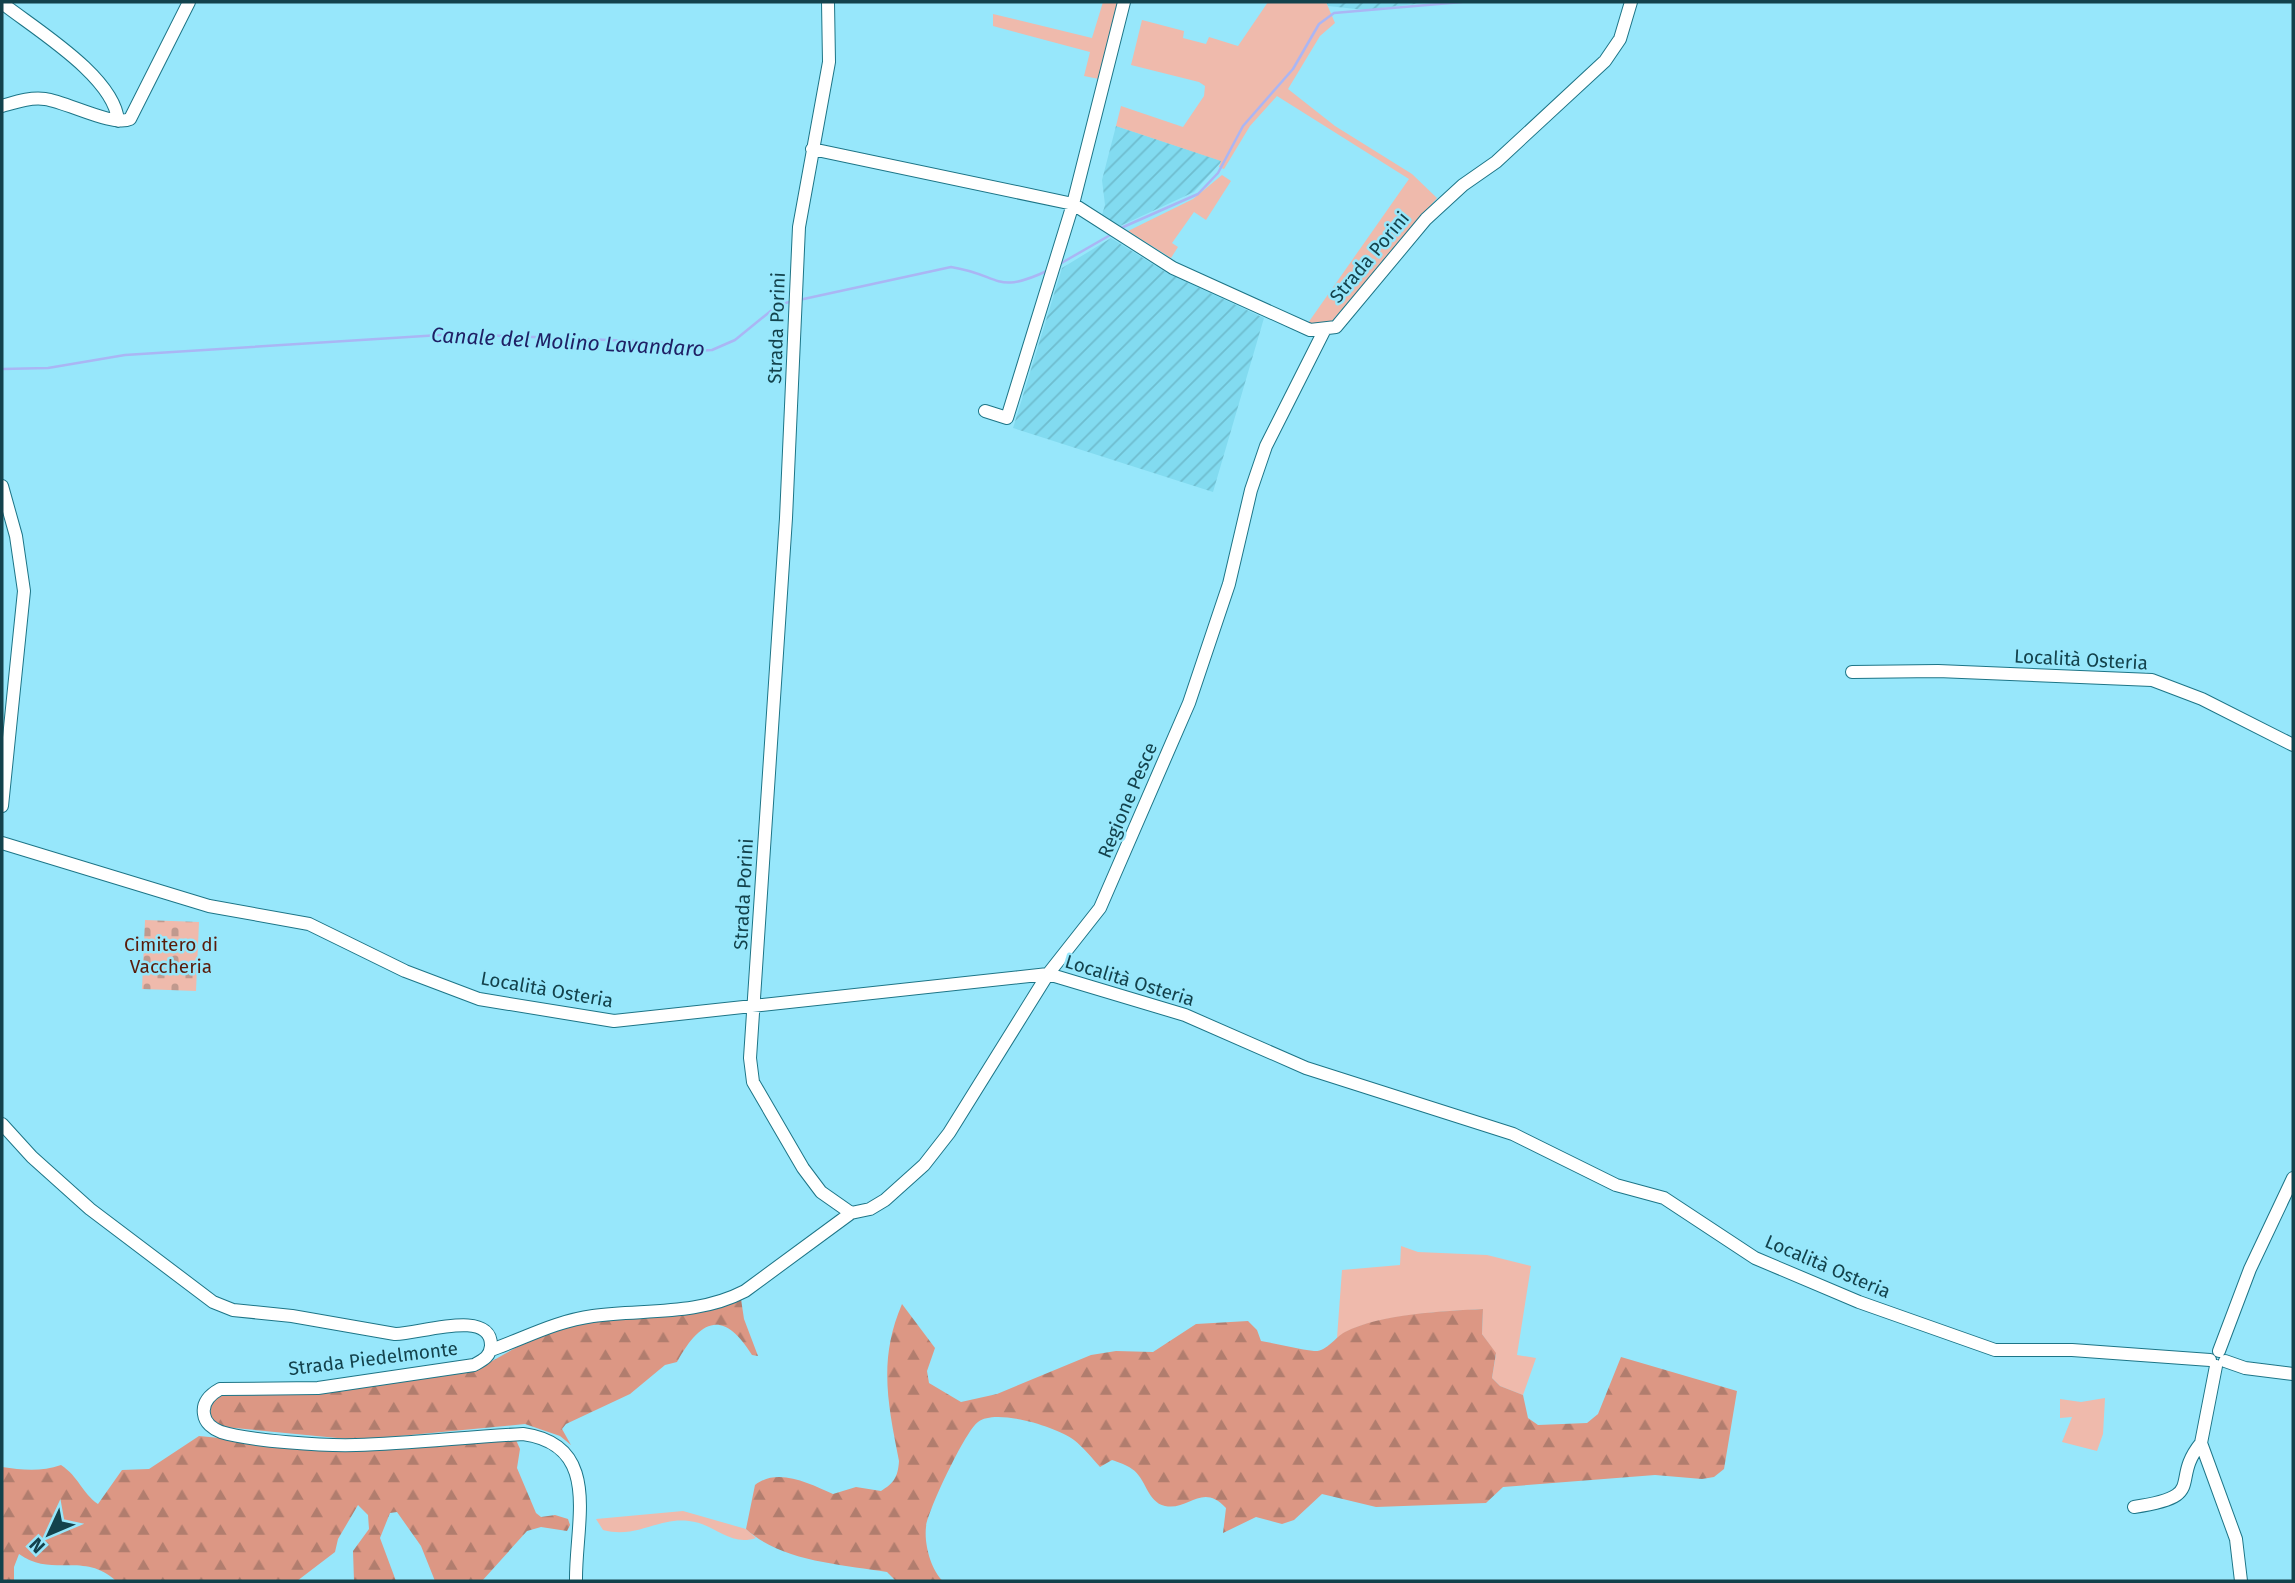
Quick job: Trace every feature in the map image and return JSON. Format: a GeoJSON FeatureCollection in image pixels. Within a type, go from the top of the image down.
{"type":"FeatureCollection","features":[{"type":"Feature","properties":{"kind":"street"},"geometry":{"type":"LineString","coordinates":[[2,106],[33,98],[47,99],[125,121],[134,114],[189,2]]}},
{"type":"Feature","properties":{"kind":"street","name":"Strada Porini"},"geometry":{"type":"LineString","coordinates":[[828,2],[830,62],[799,227],[797,300],[750,1058],[753,1082],[809,1176],[821,1192],[851,1213]]}},
{"type":"Feature","properties":{"kind":"street"},"geometry":{"type":"LineString","coordinates":[[985,411],[1007,418],[1073,204],[1124,2]]}},
{"type":"Feature","properties":{"kind":"street","name":"Strada Porini"},"geometry":{"type":"LineString","coordinates":[[1324,331],[1336,327],[1434,212],[1496,162],[1605,61],[1620,39],[1631,2]]}},
{"type":"Feature","properties":{"kind":"street"},"geometry":{"type":"LineString","coordinates":[[2,4],[89,71],[110,94],[117,109],[118,121]]}},
{"type":"Feature","properties":{"kind":"street"},"geometry":{"type":"LineString","coordinates":[[812,149],[1073,204],[1174,268],[1310,331],[1324,331]]}},
{"type":"Feature","properties":{"kind":"street","name":"Regione Pesce"},"geometry":{"type":"LineString","coordinates":[[851,1213],[870,1209],[885,1200],[924,1165],[949,1133],[1048,974],[1100,908],[1170,752],[1229,584],[1251,491],[1266,446],[1324,331]]}},
{"type":"Feature","properties":{"kind":"street"},"geometry":{"type":"LineString","coordinates":[[2,486],[16,536],[24,591],[2,806]]}},
{"type":"Feature","properties":{"kind":"street","name":"Località Osteria"},"geometry":{"type":"LineString","coordinates":[[1852,672],[1938,671],[2152,680],[2202,699],[2293,745]]}},
{"type":"Feature","properties":{"kind":"street","name":"Località Osteria"},"geometry":{"type":"LineString","coordinates":[[2,843],[184,899],[309,924],[405,971],[479,999],[614,1021],[1048,974],[1185,1015],[1306,1068],[1513,1134],[1616,1185],[1664,1198],[1755,1258],[1859,1302],[1995,1350],[2073,1350],[2218,1359],[2245,1368],[2293,1374]]}},
{"type":"Feature","properties":{"kind":"street","name":"Strada Piedelmonte"},"geometry":{"type":"LineString","coordinates":[[2,1124],[32,1157],[90,1209],[213,1303],[251,1313],[292,1316],[395,1334],[412,1334],[461,1324],[475,1325],[490,1339],[491,1350],[487,1358],[474,1365],[318,1388],[220,1389],[211,1395],[204,1406],[204,1416],[213,1429],[223,1433],[306,1442],[355,1445],[523,1434],[545,1437],[569,1454],[576,1467],[579,1484],[576,1581]]}},
{"type":"Feature","properties":{"kind":"street"},"geometry":{"type":"LineString","coordinates":[[2134,1507],[2164,1503],[2185,1489],[2193,1452],[2201,1443],[2218,1359],[2250,1269],[2293,1178]]}},
{"type":"Feature","properties":{"kind":"street"},"geometry":{"type":"LineString","coordinates":[[491,1350],[564,1321],[593,1315],[700,1308],[727,1301],[745,1291],[851,1213]]}},
{"type":"Feature","properties":{"kind":"street"},"geometry":{"type":"LineString","coordinates":[[2201,1443],[2235,1539],[2241,1581]]}},
{"type":"Feature","properties":{"kind":"shaded area"},"geometry":{"type":"Polygon","coordinates":[[[1326,2],[1431,2],[1365,10],[1328,6],[1326,2]]]}},
{"type":"Feature","properties":{"kind":"shaded area"},"geometry":{"type":"Polygon","coordinates":[[[1116,126],[1222,161],[1194,192],[1120,226],[1102,215],[1105,205],[1102,180],[1116,126]]]}},
{"type":"Feature","properties":{"kind":"shaded area"},"geometry":{"type":"Polygon","coordinates":[[[1111,238],[1167,273],[1264,318],[1213,492],[1013,428],[1062,268],[1111,238]]]}},
{"type":"Feature","properties":{"kind":"green space"},"geometry":{"type":"Polygon","coordinates":[[[1103,2],[1120,2],[1099,79],[1084,76],[1090,52],[993,26],[993,14],[1092,38],[1103,2]]]}},
{"type":"Feature","properties":{"kind":"green space"},"geometry":{"type":"Polygon","coordinates":[[[1268,2],[1326,2],[1335,23],[1320,36],[1288,89],[1335,126],[1412,174],[1437,198],[1332,321],[1315,325],[1308,323],[1409,179],[1277,96],[1250,126],[1224,169],[1219,167],[1221,161],[1116,126],[1121,106],[1183,127],[1204,96],[1205,86],[1199,82],[1131,65],[1142,20],[1184,31],[1183,38],[1206,44],[1209,37],[1238,46],[1268,2]]]}},
{"type":"Feature","properties":{"kind":"green space"},"geometry":{"type":"Polygon","coordinates":[[[1222,175],[1231,181],[1206,220],[1194,212],[1172,243],[1178,247],[1171,258],[1128,231],[1193,199],[1222,175]]]}},
{"type":"Feature","properties":{"kind":"green space","name":"Cimitero di Vaccheria"},"geometry":{"type":"Polygon","coordinates":[[[145,920],[199,922],[196,991],[142,989],[145,920]]]}},
{"type":"Feature","properties":{"kind":"green space"},"geometry":{"type":"Polygon","coordinates":[[[1401,1246],[1418,1252],[1487,1255],[1531,1266],[1517,1355],[1536,1358],[1523,1395],[1500,1386],[1492,1378],[1496,1354],[1482,1334],[1483,1309],[1386,1319],[1350,1330],[1337,1338],[1342,1270],[1400,1265],[1401,1246]]]}},
{"type":"Feature","properties":{"kind":"green space"},"geometry":{"type":"Polygon","coordinates":[[[741,1299],[744,1319],[758,1356],[752,1355],[731,1330],[722,1325],[703,1329],[694,1337],[677,1362],[665,1365],[630,1394],[566,1424],[562,1429],[571,1445],[560,1436],[525,1424],[358,1440],[224,1427],[210,1418],[211,1403],[225,1393],[305,1395],[476,1370],[542,1333],[570,1325],[741,1299]]]}},
{"type":"Feature","properties":{"kind":"green space"},"geometry":{"type":"Polygon","coordinates":[[[902,1304],[935,1348],[927,1371],[929,1383],[961,1402],[997,1394],[1091,1355],[1116,1351],[1153,1352],[1196,1324],[1248,1321],[1257,1330],[1261,1341],[1319,1351],[1341,1334],[1376,1321],[1413,1314],[1483,1309],[1482,1334],[1496,1353],[1492,1378],[1500,1386],[1523,1395],[1528,1418],[1538,1425],[1587,1423],[1598,1414],[1621,1357],[1737,1391],[1724,1469],[1714,1477],[1702,1479],[1655,1475],[1503,1487],[1486,1503],[1376,1507],[1322,1494],[1294,1520],[1282,1524],[1256,1517],[1223,1533],[1226,1508],[1210,1497],[1174,1506],[1159,1504],[1132,1469],[1112,1460],[1100,1467],[1081,1446],[1066,1435],[1026,1421],[987,1418],[972,1428],[948,1472],[928,1519],[927,1549],[935,1570],[943,1581],[896,1581],[887,1572],[794,1555],[777,1549],[746,1529],[755,1485],[764,1480],[774,1477],[794,1479],[833,1494],[856,1487],[881,1491],[894,1479],[899,1461],[887,1382],[890,1344],[902,1304]]]}},
{"type":"Feature","properties":{"kind":"green space"},"geometry":{"type":"Polygon","coordinates":[[[2105,1398],[2103,1434],[2097,1451],[2062,1442],[2072,1417],[2060,1418],[2060,1399],[2081,1402],[2105,1398]]]}},
{"type":"Feature","properties":{"kind":"green space"},"geometry":{"type":"Polygon","coordinates":[[[199,1436],[355,1451],[516,1440],[520,1449],[517,1468],[536,1513],[541,1517],[555,1515],[568,1519],[570,1525],[567,1531],[541,1527],[527,1531],[482,1581],[435,1581],[421,1546],[397,1512],[390,1513],[380,1538],[396,1581],[354,1581],[353,1551],[369,1529],[368,1515],[358,1505],[338,1539],[335,1552],[297,1581],[116,1581],[104,1572],[92,1568],[44,1564],[19,1554],[14,1567],[14,1581],[2,1581],[2,1467],[32,1470],[61,1465],[98,1504],[122,1470],[149,1469],[199,1436]]]}},
{"type":"Feature","properties":{"kind":"green space"},"geometry":{"type":"Polygon","coordinates":[[[683,1511],[746,1529],[756,1538],[746,1540],[730,1537],[689,1521],[667,1522],[637,1530],[615,1532],[603,1530],[596,1519],[683,1511]]]}},
{"type":"Feature","properties":{"kind":"waterway","name":"Canale del Molino Lavandaro"},"geometry":{"type":"LineString","coordinates":[[1121,228],[1198,194],[1218,173],[1243,126],[1293,69],[1319,24],[1334,13],[1462,2]]}},
{"type":"Feature","properties":{"kind":"waterway","name":"Canale del Molino Lavandaro"},"geometry":{"type":"LineString","coordinates":[[1058,265],[1112,234]]}},
{"type":"Feature","properties":{"kind":"waterway","name":"Canale del Molino Lavandaro"},"geometry":{"type":"LineString","coordinates":[[799,300],[951,267],[1007,283],[1031,278],[1049,270]]}},
{"type":"Feature","properties":{"kind":"waterway","name":"Canale del Molino Lavandaro"},"geometry":{"type":"LineString","coordinates":[[2,369],[48,368],[125,355],[456,334],[658,342],[695,351],[712,350],[735,340],[778,305],[793,301]]}}]}
